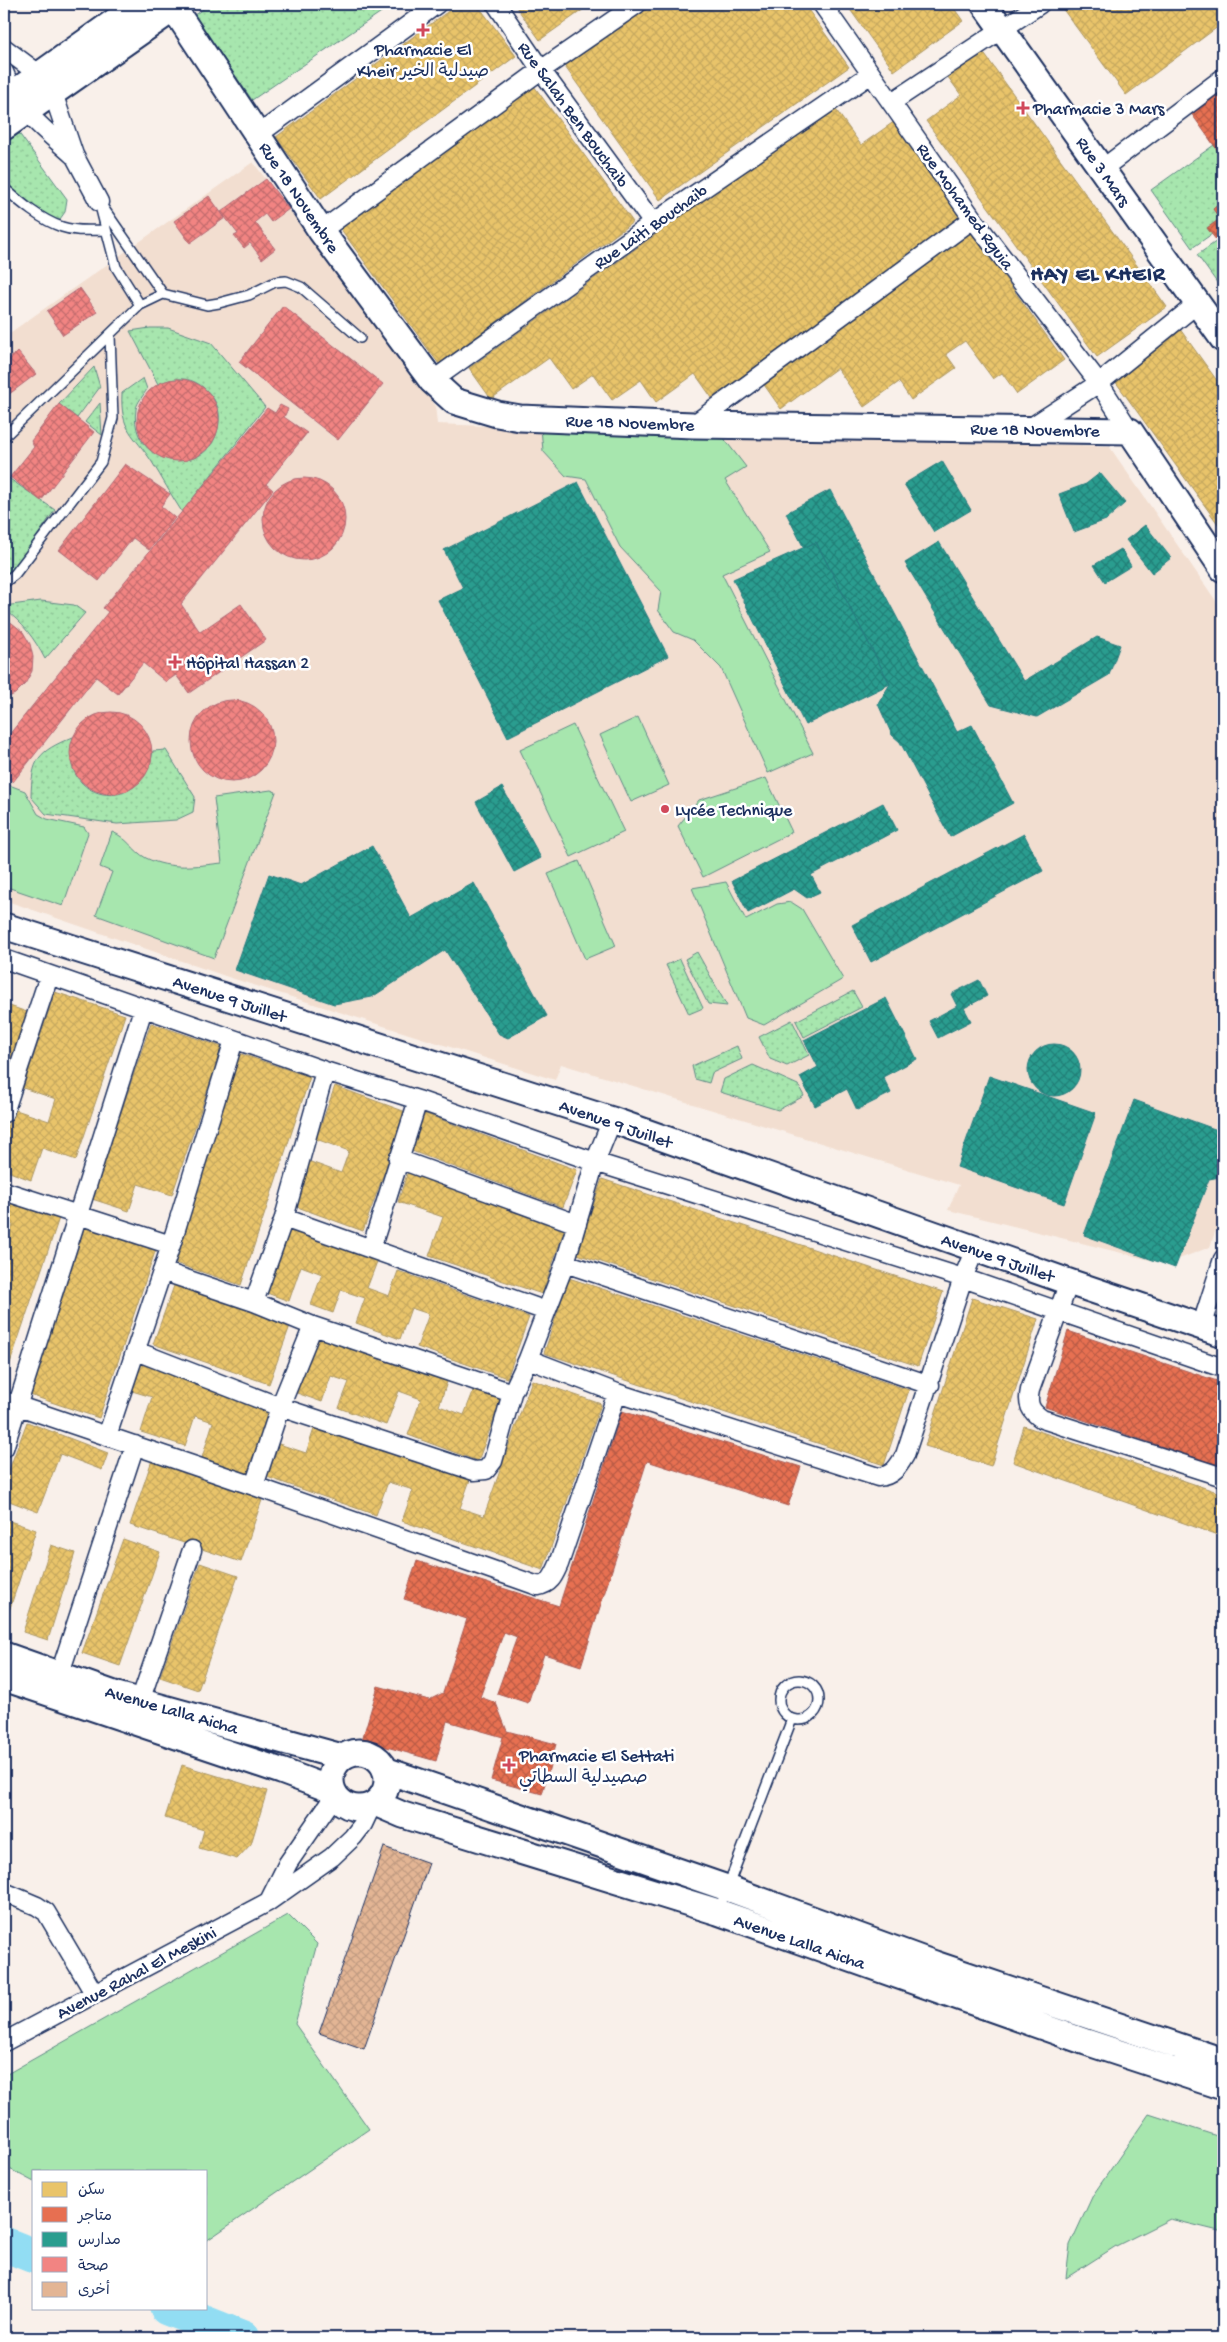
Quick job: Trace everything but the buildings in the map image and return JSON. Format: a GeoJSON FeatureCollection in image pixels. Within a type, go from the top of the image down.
{"type":"FeatureCollection","features":[{"type":"Feature","properties":{"kind":"street"},"geometry":{"type":"LineString","coordinates":[[46,84],[139,4]]}},
{"type":"Feature","properties":{"kind":"street"},"geometry":{"type":"LineString","coordinates":[[259,134],[438,4]]}},
{"type":"Feature","properties":{"kind":"street","name":"Rue Salah Ben Bouchaib"},"geometry":{"type":"LineString","coordinates":[[496,4],[541,70],[653,223]]}},
{"type":"Feature","properties":{"kind":"street"},"geometry":{"type":"LineString","coordinates":[[321,231],[541,70],[637,4]]}},
{"type":"Feature","properties":{"kind":"street","name":"Rue Mohamed Rguia"},"geometry":{"type":"LineString","coordinates":[[822,4],[973,219],[1099,383],[1130,431]]}},
{"type":"Feature","properties":{"kind":"street","name":"Rue 3 Mars"},"geometry":{"type":"LineString","coordinates":[[984,4],[1223,339]]}},
{"type":"Feature","properties":{"kind":"street"},"geometry":{"type":"LineString","coordinates":[[892,102],[1040,4]]}},
{"type":"Feature","properties":{"kind":"street"},"geometry":{"type":"LineString","coordinates":[[11,95],[46,84],[175,5]]}},
{"type":"Feature","properties":{"kind":"street","name":"Rue 18 Novembre"},"geometry":{"type":"LineString","coordinates":[[175,5],[321,231],[432,381],[454,401],[497,414],[520,418],[693,425],[1130,431]]}},
{"type":"Feature","properties":{"kind":"street"},"geometry":{"type":"LineString","coordinates":[[4,48],[46,84],[74,155],[99,202]]}},
{"type":"Feature","properties":{"kind":"street","name":"Rue Laiti Bouchaib"},"geometry":{"type":"LineString","coordinates":[[432,381],[653,223],[871,74]]}},
{"type":"Feature","properties":{"kind":"street"},"geometry":{"type":"LineString","coordinates":[[1102,169],[1223,78]]}},
{"type":"Feature","properties":{"kind":"street"},"geometry":{"type":"LineString","coordinates":[[4,127],[11,95]]}},
{"type":"Feature","properties":{"kind":"street"},"geometry":{"type":"LineString","coordinates":[[11,95],[74,155]]}},
{"type":"Feature","properties":{"kind":"street"},"geometry":{"type":"LineString","coordinates":[[693,425],[973,219]]}},
{"type":"Feature","properties":{"kind":"street"},"geometry":{"type":"LineString","coordinates":[[1028,429],[1099,383],[1198,303]]}},
{"type":"Feature","properties":{"kind":"street"},"geometry":{"type":"LineString","coordinates":[[1130,431],[1223,569]]}},
{"type":"Feature","properties":{"kind":"street","name":"Avenue 9 Juillet"},"geometry":{"type":"LineString","coordinates":[[4,926],[612,1120],[1069,1282],[1212,1330]]}},
{"type":"Feature","properties":{"kind":"street"},"geometry":{"type":"LineString","coordinates":[[4,959],[143,1010],[325,1072],[418,1100],[595,1162],[963,1278],[1223,1368]]}},
{"type":"Feature","properties":{"kind":"street"},"geometry":{"type":"LineString","coordinates":[[4,1113],[8,1082],[49,976]]}},
{"type":"Feature","properties":{"kind":"street"},"geometry":{"type":"LineString","coordinates":[[4,1448],[10,1403],[78,1215],[143,1010]]}},
{"type":"Feature","properties":{"kind":"street"},"geometry":{"type":"LineString","coordinates":[[107,1436],[171,1244],[234,1040]]}},
{"type":"Feature","properties":{"kind":"street"},"geometry":{"type":"LineString","coordinates":[[254,1302],[284,1218],[325,1072]]}},
{"type":"Feature","properties":{"kind":"street"},"geometry":{"type":"LineString","coordinates":[[371,1249],[418,1100]]}},
{"type":"Feature","properties":{"kind":"street"},"geometry":{"type":"LineString","coordinates":[[136,1351],[280,1407],[479,1472],[486,1470],[493,1461],[512,1393],[528,1359],[565,1263],[595,1162],[612,1120]]}},
{"type":"Feature","properties":{"kind":"street"},"geometry":{"type":"LineString","coordinates":[[398,1160],[577,1224]]}},
{"type":"Feature","properties":{"kind":"street"},"geometry":{"type":"LineString","coordinates":[[4,1191],[171,1244]]}},
{"type":"Feature","properties":{"kind":"street"},"geometry":{"type":"LineString","coordinates":[[284,1218],[546,1311]]}},
{"type":"Feature","properties":{"kind":"street"},"geometry":{"type":"LineString","coordinates":[[528,1359],[617,1393],[878,1477],[886,1477],[897,1469],[905,1455],[930,1385],[963,1278],[975,1249]]}},
{"type":"Feature","properties":{"kind":"street"},"geometry":{"type":"LineString","coordinates":[[1212,1330],[1223,1259]]}},
{"type":"Feature","properties":{"kind":"street"},"geometry":{"type":"LineString","coordinates":[[565,1263],[930,1385]]}},
{"type":"Feature","properties":{"kind":"street"},"geometry":{"type":"LineString","coordinates":[[162,1271],[254,1302],[313,1326],[512,1393]]}},
{"type":"Feature","properties":{"kind":"street"},"geometry":{"type":"LineString","coordinates":[[1069,1282],[1030,1390],[1028,1401],[1030,1408],[1042,1419],[1223,1477]]}},
{"type":"Feature","properties":{"kind":"street"},"geometry":{"type":"LineString","coordinates":[[254,1486],[280,1407],[313,1326]]}},
{"type":"Feature","properties":{"kind":"street"},"geometry":{"type":"LineString","coordinates":[[10,1403],[538,1586],[546,1585],[559,1564],[617,1393]]}},
{"type":"Feature","properties":{"kind":"street"},"geometry":{"type":"LineString","coordinates":[[59,1676],[135,1446]]}},
{"type":"Feature","properties":{"kind":"street"},"geometry":{"type":"LineString","coordinates":[[140,1701],[192,1550]]}},
{"type":"Feature","properties":{"kind":"street","name":"Avenue Lalla Aicha"},"geometry":{"type":"LineString","coordinates":[[4,1655],[59,1676],[140,1701],[342,1757],[350,1753],[367,1753],[381,1763],[385,1770],[727,1888],[935,1964],[1223,2061]]}},
{"type":"Feature","properties":{"kind":"street","name":"Avenue Lalla Aicha"},"geometry":{"type":"LineString","coordinates":[[4,1678],[281,1771],[334,1793],[343,1804],[362,1808],[373,1804],[718,1912],[1086,2042],[1223,2087]]}},
{"type":"Feature","properties":{"kind":"street"},"geometry":{"type":"LineString","coordinates":[[268,1902],[288,1863],[334,1793],[332,1772],[342,1757]]}},
{"type":"Feature","properties":{"kind":"street"},"geometry":{"type":"LineString","coordinates":[[373,1804],[385,1788],[385,1770]]}},
{"type":"Feature","properties":{"kind":"street","name":"Avenue Rahal El Meskini"},"geometry":{"type":"LineString","coordinates":[[4,2042],[268,1902],[332,1857],[353,1837],[373,1804]]}},
{"type":"Feature","properties":{"kind":"street"},"geometry":{"type":"LineString","coordinates":[[4,1892],[37,1906],[46,1912],[94,1993]]}},
{"type":"Feature","properties":{"kind":"lane"},"geometry":{"type":"LineString","coordinates":[[4,188],[29,209],[62,227],[82,230],[106,230]]}},
{"type":"Feature","properties":{"kind":"lane"},"geometry":{"type":"LineString","coordinates":[[99,202],[116,266],[140,305]]}},
{"type":"Feature","properties":{"kind":"lane"},"geometry":{"type":"LineString","coordinates":[[99,202],[163,294]]}},
{"type":"Feature","properties":{"kind":"lane"},"geometry":{"type":"LineString","coordinates":[[4,437],[140,305],[163,294],[207,305],[233,301],[275,282],[286,281],[301,288],[360,338]]}},
{"type":"Feature","properties":{"kind":"lane"},"geometry":{"type":"LineString","coordinates":[[4,583],[15,574],[101,462],[113,418],[110,335]]}},
{"type":"Feature","properties":{"kind":"lane"},"geometry":{"type":"LineString","coordinates":[[791,1682],[806,1682],[817,1692],[818,1707],[807,1718],[792,1718],[785,1714],[781,1708],[779,1700],[781,1693],[785,1686],[791,1682]]}},
{"type":"Feature","properties":{"kind":"lane"},"geometry":{"type":"LineString","coordinates":[[718,1912],[792,1718]]}},
{"type":"Feature","properties":{"kind":"shaded area","name":"Lycée Technique"},"geometry":{"type":"Polygon","coordinates":[[[253,162],[435,405],[437,424],[833,440],[1109,446],[1223,611],[1223,1208],[1210,1247],[1166,1264],[948,1210],[959,1185],[561,1064],[555,1080],[228,977],[4,900],[4,337],[253,162]]]}},
{"type":"Feature","properties":{"kind":"green space"},"geometry":{"type":"Polygon","coordinates":[[[211,4],[393,4],[252,100],[194,15],[211,4]]]}},
{"type":"Feature","properties":{"kind":"green space"},"geometry":{"type":"Polygon","coordinates":[[[18,132],[67,199],[65,212],[60,219],[51,220],[4,183],[4,142],[18,132]]]}},
{"type":"Feature","properties":{"kind":"green space"},"geometry":{"type":"Polygon","coordinates":[[[1214,145],[1223,158],[1223,201],[1213,209],[1220,219],[1207,228],[1212,234],[1192,248],[1151,190],[1214,145]]]}},
{"type":"Feature","properties":{"kind":"green space"},"geometry":{"type":"Polygon","coordinates":[[[1217,241],[1223,249],[1223,291],[1197,255],[1217,241]]]}},
{"type":"Feature","properties":{"kind":"green space"},"geometry":{"type":"Polygon","coordinates":[[[168,328],[211,343],[265,407],[182,512],[152,462],[126,424],[123,416],[122,393],[143,378],[147,389],[136,409],[137,429],[144,444],[157,455],[172,460],[188,460],[202,454],[213,441],[219,422],[219,412],[211,395],[193,381],[176,379],[158,384],[130,331],[168,328]]]}},
{"type":"Feature","properties":{"kind":"green space"},"geometry":{"type":"Polygon","coordinates":[[[94,367],[100,387],[77,418],[59,404],[94,367]]]}},
{"type":"Feature","properties":{"kind":"green space"},"geometry":{"type":"Polygon","coordinates":[[[100,403],[102,435],[85,422],[100,403]]]}},
{"type":"Feature","properties":{"kind":"green space"},"geometry":{"type":"Polygon","coordinates":[[[541,428],[722,436],[746,467],[725,480],[770,552],[722,574],[813,753],[768,773],[721,668],[693,640],[674,632],[658,610],[661,591],[620,547],[586,479],[566,476],[543,451],[541,428]]]}},
{"type":"Feature","properties":{"kind":"green space"},"geometry":{"type":"Polygon","coordinates":[[[4,475],[55,510],[10,575],[4,575],[4,475]]]}},
{"type":"Feature","properties":{"kind":"green space"},"geometry":{"type":"Polygon","coordinates":[[[41,601],[74,605],[85,613],[45,659],[27,631],[4,609],[4,606],[41,601]]]}},
{"type":"Feature","properties":{"kind":"green space"},"geometry":{"type":"Polygon","coordinates":[[[638,717],[669,785],[631,802],[600,735],[638,717]]]}},
{"type":"Feature","properties":{"kind":"green space"},"geometry":{"type":"Polygon","coordinates":[[[573,725],[624,832],[571,857],[520,750],[573,725]]]}},
{"type":"Feature","properties":{"kind":"green space"},"geometry":{"type":"Polygon","coordinates":[[[73,737],[71,759],[77,776],[88,788],[102,794],[119,794],[134,787],[146,773],[153,751],[166,750],[195,797],[193,812],[176,820],[117,824],[46,814],[31,797],[35,765],[39,758],[51,747],[73,737]]]}},
{"type":"Feature","properties":{"kind":"green space"},"geometry":{"type":"Polygon","coordinates":[[[766,778],[792,832],[703,877],[678,826],[699,800],[766,778]]]}},
{"type":"Feature","properties":{"kind":"green space"},"geometry":{"type":"Polygon","coordinates":[[[4,783],[25,791],[38,814],[47,819],[84,827],[88,833],[63,906],[4,886],[4,783]]]}},
{"type":"Feature","properties":{"kind":"green space"},"geometry":{"type":"Polygon","coordinates":[[[271,790],[276,792],[214,958],[96,915],[112,872],[100,867],[112,832],[122,837],[141,855],[155,862],[174,866],[222,863],[214,798],[271,790]]]}},
{"type":"Feature","properties":{"kind":"green space"},"geometry":{"type":"Polygon","coordinates":[[[579,861],[616,946],[585,959],[548,874],[579,861]]]}},
{"type":"Feature","properties":{"kind":"green space"},"geometry":{"type":"Polygon","coordinates":[[[726,882],[746,920],[777,904],[791,902],[802,909],[843,979],[764,1025],[746,1018],[692,888],[726,882]]]}},
{"type":"Feature","properties":{"kind":"green space"},"geometry":{"type":"Polygon","coordinates":[[[697,952],[727,1006],[708,1004],[685,959],[697,952]]]}},
{"type":"Feature","properties":{"kind":"green space"},"geometry":{"type":"Polygon","coordinates":[[[680,959],[703,1008],[689,1014],[666,965],[680,959]]]}},
{"type":"Feature","properties":{"kind":"green space"},"geometry":{"type":"Polygon","coordinates":[[[853,991],[862,1007],[804,1037],[796,1021],[853,991]]]}},
{"type":"Feature","properties":{"kind":"green space"},"geometry":{"type":"Polygon","coordinates":[[[792,1020],[809,1055],[787,1066],[770,1059],[759,1037],[792,1020]]]}},
{"type":"Feature","properties":{"kind":"green space"},"geometry":{"type":"Polygon","coordinates":[[[737,1046],[742,1059],[712,1073],[709,1083],[695,1079],[692,1066],[737,1046]]]}},
{"type":"Feature","properties":{"kind":"green space"},"geometry":{"type":"Polygon","coordinates":[[[753,1065],[798,1085],[804,1096],[778,1110],[720,1092],[724,1079],[753,1065]]]}},
{"type":"Feature","properties":{"kind":"green space"},"geometry":{"type":"Polygon","coordinates":[[[288,1915],[317,1944],[295,2024],[369,2129],[208,2240],[208,2170],[32,2170],[32,2181],[4,2166],[4,2092],[7,2074],[288,1915]]]}},
{"type":"Feature","properties":{"kind":"green space"},"geometry":{"type":"Polygon","coordinates":[[[1149,2114],[1223,2138],[1223,2232],[1170,2219],[1116,2246],[1066,2278],[1070,2245],[1093,2195],[1149,2114]]]}},
{"type":"Feature","properties":{"kind":"waterway"},"geometry":{"type":"LineString","coordinates":[[4,2244],[32,2255]]}},
{"type":"Feature","properties":{"kind":"waterway"},"geometry":{"type":"LineString","coordinates":[[172,2310],[243,2338]]}},
{"type":"Feature","properties":{"kind":"place","name":"Pharmacie El Kheir صيدلية الخير"},"geometry":{"type":"Point","coordinates":[423,30]}},
{"type":"Feature","properties":{"kind":"place","name":"Pharmacie 3 Mars"},"geometry":{"type":"Point","coordinates":[1023,108]}},
{"type":"Feature","properties":{"kind":"place","name":"Hôpital Hassan 2"},"geometry":{"type":"Point","coordinates":[175,662]}},
{"type":"Feature","properties":{"kind":"place","name":"Lycée Technique"},"geometry":{"type":"Point","coordinates":[665,809]}},
{"type":"Feature","properties":{"kind":"place","name":"Pharmacie El Settati صصيدلية السطاتي"},"geometry":{"type":"Point","coordinates":[509,1765]}},
{"type":"Feature","properties":{"kind":"district","name":"HAY EL KHEIR"},"geometry":{"type":"Point","coordinates":[1098,272]}}]}
